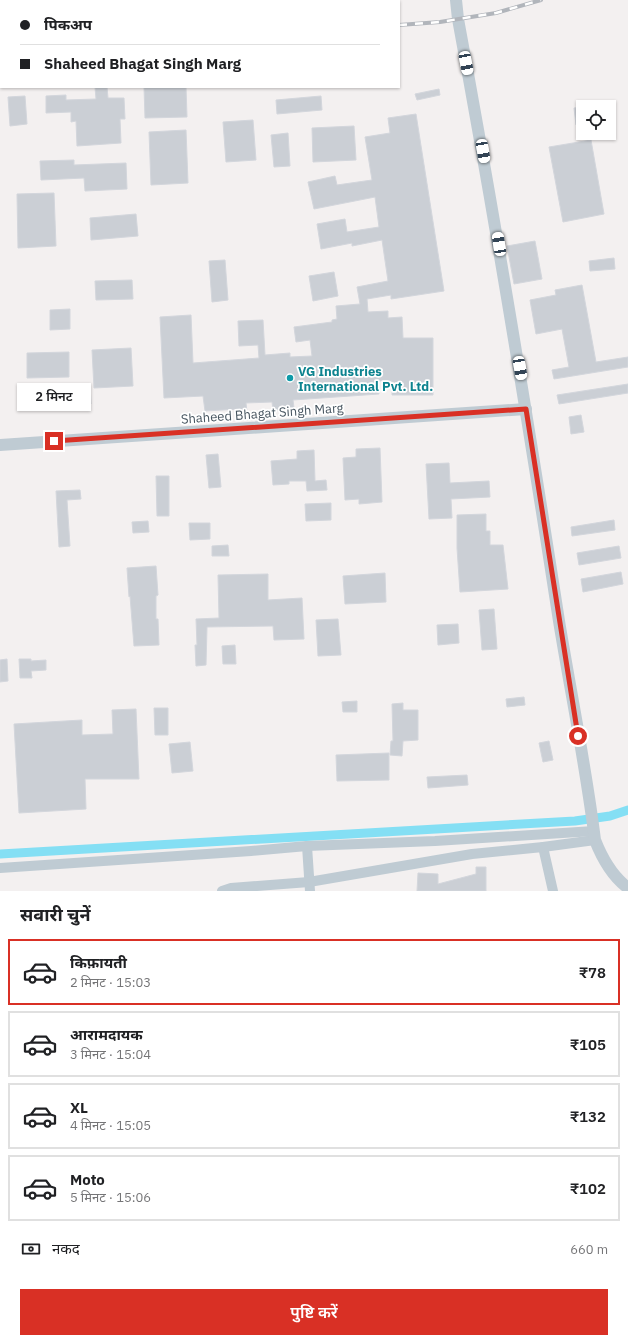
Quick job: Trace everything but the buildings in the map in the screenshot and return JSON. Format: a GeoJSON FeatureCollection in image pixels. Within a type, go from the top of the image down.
{"type":"FeatureCollection","features":[{"type":"Feature","properties":{"kind":"street"},"geometry":{"type":"LineString","coordinates":[[456,0],[458,19],[485,166],[526,409],[594,832],[602,857],[612,871],[628,888]]}},
{"type":"Feature","properties":{"kind":"street","name":"Shaheed Bhagat Singh Marg"},"geometry":{"type":"LineString","coordinates":[[0,445],[526,409]]}},
{"type":"Feature","properties":{"kind":"street"},"geometry":{"type":"LineString","coordinates":[[0,868],[244,852],[307,846],[436,841],[594,832]]}},
{"type":"Feature","properties":{"kind":"street"},"geometry":{"type":"LineString","coordinates":[[222,891],[231,888],[309,886],[472,854],[543,847],[594,832]]}},
{"type":"Feature","properties":{"kind":"street"},"geometry":{"type":"LineString","coordinates":[[307,846],[309,886]]}},
{"type":"Feature","properties":{"kind":"street"},"geometry":{"type":"LineString","coordinates":[[543,847],[552,891]]}},
{"type":"Feature","properties":{"kind":"waterway"},"geometry":{"type":"LineString","coordinates":[[0,854],[575,821],[610,816],[628,810]]}},
{"type":"Feature","properties":{"kind":"railway"},"geometry":{"type":"LineString","coordinates":[[400,25],[440,22],[496,13],[541,0]]}},
{"type":"Feature","properties":{"kind":"place","name":"VG Industries International Pvt. Ltd."},"geometry":{"type":"Point","coordinates":[290,378]}},
{"type":"Feature","properties":{"kind":"route"},"geometry":{"type":"LineString","coordinates":[[54,441],[526,409],[578,736]]}}]}
